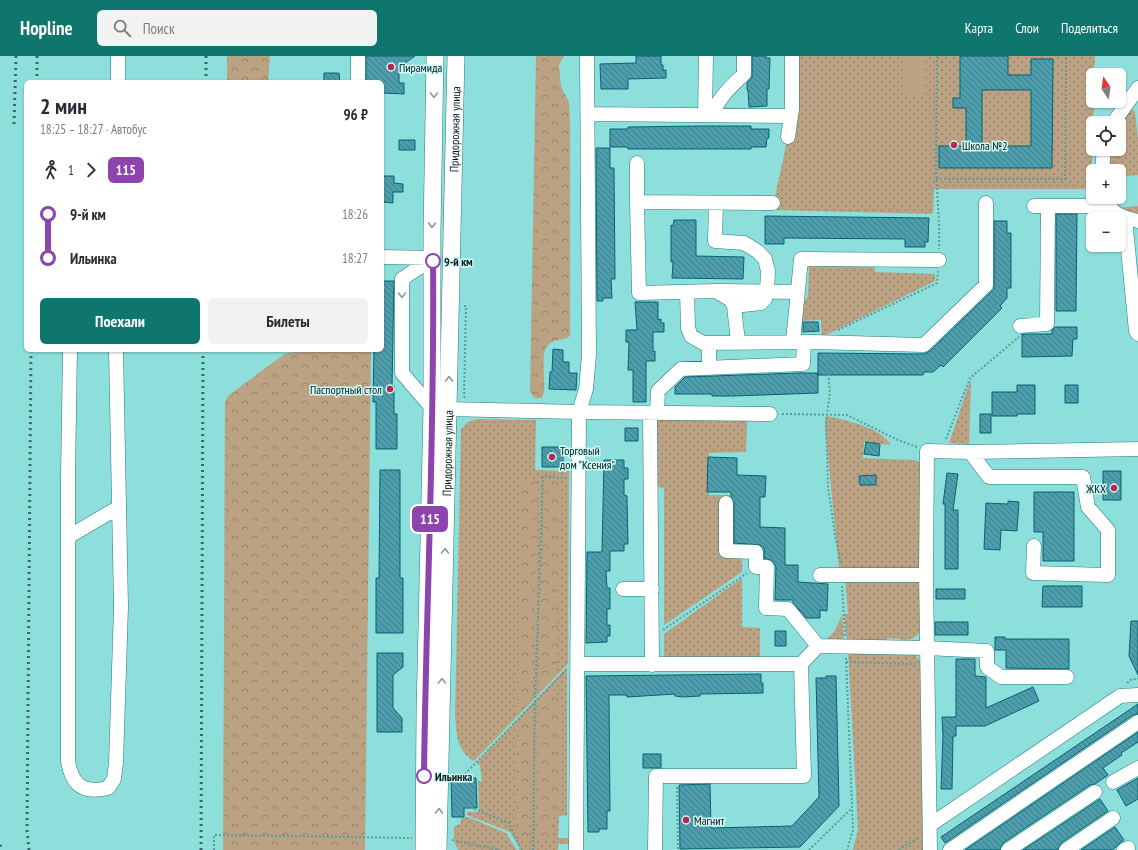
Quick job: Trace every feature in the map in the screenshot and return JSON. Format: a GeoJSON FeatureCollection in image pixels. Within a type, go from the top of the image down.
{"type":"FeatureCollection","features":[{"type":"Feature","properties":{"kind":"main road"},"geometry":{"type":"LineString","coordinates":[[424,850],[425,714],[440,409],[433,258],[435,56]]}},
{"type":"Feature","properties":{"kind":"main road","name":"Придорожная улица"},"geometry":{"type":"LineString","coordinates":[[444,845],[440,409],[450,306],[456,56]]}},
{"type":"Feature","properties":{"kind":"street"},"geometry":{"type":"LineString","coordinates":[[118,56],[118,80]]}},
{"type":"Feature","properties":{"kind":"street"},"geometry":{"type":"LineString","coordinates":[[358,56],[358,80]]}},
{"type":"Feature","properties":{"kind":"street"},"geometry":{"type":"LineString","coordinates":[[576,850],[579,412],[586,389],[589,355],[587,56]]}},
{"type":"Feature","properties":{"kind":"street"},"geometry":{"type":"LineString","coordinates":[[706,56],[709,115]]}},
{"type":"Feature","properties":{"kind":"street"},"geometry":{"type":"LineString","coordinates":[[709,115],[723,94],[744,74],[744,56]]}},
{"type":"Feature","properties":{"kind":"street"},"geometry":{"type":"LineString","coordinates":[[788,137],[792,116],[792,56]]}},
{"type":"Feature","properties":{"kind":"street"},"geometry":{"type":"LineString","coordinates":[[1118,116],[1138,88]]}},
{"type":"Feature","properties":{"kind":"street"},"geometry":{"type":"LineString","coordinates":[[588,114],[792,116]]}},
{"type":"Feature","properties":{"kind":"street"},"geometry":{"type":"LineString","coordinates":[[637,163],[639,293],[716,291],[798,292]]}},
{"type":"Feature","properties":{"kind":"street"},"geometry":{"type":"LineString","coordinates":[[637,202],[773,203]]}},
{"type":"Feature","properties":{"kind":"street"},"geometry":{"type":"LineString","coordinates":[[716,203],[715,241],[744,243],[757,251],[765,259],[768,271],[765,299],[760,303],[734,306]]}},
{"type":"Feature","properties":{"kind":"street"},"geometry":{"type":"LineString","coordinates":[[687,292],[688,328],[691,336],[703,343],[798,342],[829,337],[924,345],[986,285],[986,203]]}},
{"type":"Feature","properties":{"kind":"street"},"geometry":{"type":"LineString","coordinates":[[1027,326],[1047,324],[1041,206],[1086,203]]}},
{"type":"Feature","properties":{"kind":"street"},"geometry":{"type":"LineString","coordinates":[[1108,204],[1116,214],[1132,220],[1136,331],[1138,334]]}},
{"type":"Feature","properties":{"kind":"street"},"geometry":{"type":"LineString","coordinates":[[384,257],[433,258]]}},
{"type":"Feature","properties":{"kind":"street"},"geometry":{"type":"LineString","coordinates":[[433,258],[402,280],[402,373],[440,409],[770,414]]}},
{"type":"Feature","properties":{"kind":"street"},"geometry":{"type":"LineString","coordinates":[[652,665],[654,413],[658,391],[681,368],[803,364],[798,342],[798,292],[801,258],[940,260]]}},
{"type":"Feature","properties":{"kind":"street"},"geometry":{"type":"LineString","coordinates":[[716,291],[731,300],[734,306],[738,342]]}},
{"type":"Feature","properties":{"kind":"street"},"geometry":{"type":"LineString","coordinates":[[709,343],[709,368]]}},
{"type":"Feature","properties":{"kind":"street"},"geometry":{"type":"LineString","coordinates":[[70,352],[68,760],[70,773],[74,780],[89,790],[108,788],[114,780],[116,763],[121,607],[116,352]]}},
{"type":"Feature","properties":{"kind":"street"},"geometry":{"type":"LineString","coordinates":[[930,850],[926,575],[934,451],[970,452],[1138,449]]}},
{"type":"Feature","properties":{"kind":"street"},"geometry":{"type":"LineString","coordinates":[[970,452],[989,477],[1083,477],[1088,507],[1108,530],[1108,575],[1033,573],[1034,546]]}},
{"type":"Feature","properties":{"kind":"street"},"geometry":{"type":"LineString","coordinates":[[726,503],[726,552],[756,552],[756,567],[767,567],[766,608],[788,609],[818,646]]}},
{"type":"Feature","properties":{"kind":"street"},"geometry":{"type":"LineString","coordinates":[[68,537],[119,507]]}},
{"type":"Feature","properties":{"kind":"street"},"geometry":{"type":"LineString","coordinates":[[820,575],[926,575]]}},
{"type":"Feature","properties":{"kind":"street"},"geometry":{"type":"LineString","coordinates":[[624,589],[652,589]]}},
{"type":"Feature","properties":{"kind":"street"},"geometry":{"type":"LineString","coordinates":[[655,850],[656,776],[804,776],[801,664],[818,646],[927,648],[987,651],[987,667],[1001,677],[1066,677]]}},
{"type":"Feature","properties":{"kind":"street"},"geometry":{"type":"LineString","coordinates":[[578,664],[801,664]]}},
{"type":"Feature","properties":{"kind":"street"},"geometry":{"type":"LineString","coordinates":[[930,825],[1120,696],[1138,695]]}},
{"type":"Feature","properties":{"kind":"street"},"geometry":{"type":"LineString","coordinates":[[950,850],[1138,722]]}},
{"type":"Feature","properties":{"kind":"street"},"geometry":{"type":"LineString","coordinates":[[1113,782],[1138,768]]}},
{"type":"Feature","properties":{"kind":"street"},"geometry":{"type":"LineString","coordinates":[[1008,850],[1095,792]]}},
{"type":"Feature","properties":{"kind":"street"},"geometry":{"type":"LineString","coordinates":[[1066,850],[1113,818]]}},
{"type":"Feature","properties":{"kind":"path"},"geometry":{"type":"LineString","coordinates":[[847,850],[853,830],[842,575],[828,487],[826,421],[830,393],[829,337],[937,283],[940,260],[936,179],[936,56]]}},
{"type":"Feature","properties":{"kind":"path"},"geometry":{"type":"LineString","coordinates":[[936,179],[1065,179],[1066,56]]}},
{"type":"Feature","properties":{"kind":"path"},"geometry":{"type":"LineString","coordinates":[[450,306],[466,306],[464,396],[468,402]]}},
{"type":"Feature","properties":{"kind":"path"},"geometry":{"type":"LineString","coordinates":[[770,414],[847,415],[898,440],[934,451],[970,378],[1027,326]]}},
{"type":"Feature","properties":{"kind":"path"},"geometry":{"type":"LineString","coordinates":[[533,850],[535,702],[543,476],[567,478]]}},
{"type":"Feature","properties":{"kind":"path"},"geometry":{"type":"LineString","coordinates":[[652,637],[756,567]]}},
{"type":"Feature","properties":{"kind":"path"},"geometry":{"type":"LineString","coordinates":[[846,662],[928,664]]}},
{"type":"Feature","properties":{"kind":"path"},"geometry":{"type":"LineString","coordinates":[[465,774],[570,666],[578,664]]}},
{"type":"Feature","properties":{"kind":"path"},"geometry":{"type":"LineString","coordinates":[[677,776],[678,850]]}},
{"type":"Feature","properties":{"kind":"path"},"geometry":{"type":"LineString","coordinates":[[467,806],[509,824],[521,850]]}},
{"type":"Feature","properties":{"kind":"path"},"geometry":{"type":"LineString","coordinates":[[809,850],[852,808]]}},
{"type":"Feature","properties":{"kind":"path"},"geometry":{"type":"LineString","coordinates":[[214,850],[214,835],[412,838]]}},
{"type":"Feature","properties":{"kind":"path"},"geometry":{"type":"LineString","coordinates":[[444,845],[500,850]]}},
{"type":"Feature","properties":{"kind":"green space"},"geometry":{"type":"Polygon","coordinates":[[[227,56],[270,56],[268,80],[227,80],[227,56]]]}},
{"type":"Feature","properties":{"kind":"green space"},"geometry":{"type":"Polygon","coordinates":[[[536,56],[564,56],[559,65],[561,87],[569,102],[570,120],[570,336],[565,339],[556,340],[547,346],[544,359],[544,392],[542,398],[535,398],[530,392],[536,56]]]}},
{"type":"Feature","properties":{"kind":"green space","name":"Школа №2"},"geometry":{"type":"Polygon","coordinates":[[[793,56],[1095,56],[1094,68],[1086,68],[1086,108],[1094,108],[1093,116],[1086,116],[1086,156],[1092,156],[1092,164],[1086,164],[1086,189],[934,189],[933,214],[772,210],[792,118],[793,56]]]}},
{"type":"Feature","properties":{"kind":"green space"},"geometry":{"type":"Polygon","coordinates":[[[902,56],[925,56],[925,96],[902,96],[902,56]]]}},
{"type":"Feature","properties":{"kind":"green space"},"geometry":{"type":"Polygon","coordinates":[[[1129,106],[1135,112],[1138,139],[1138,175],[1126,176],[1126,164],[1106,164],[1106,156],[1126,156],[1126,116],[1123,116],[1129,106]]]}},
{"type":"Feature","properties":{"kind":"green space"},"geometry":{"type":"Polygon","coordinates":[[[1138,206],[1138,216],[1116,208],[1138,206]]]}},
{"type":"Feature","properties":{"kind":"green space"},"geometry":{"type":"Polygon","coordinates":[[[869,261],[875,261],[875,272],[935,274],[935,281],[822,337],[821,320],[800,321],[800,308],[808,296],[809,264],[868,267],[869,261]]]}},
{"type":"Feature","properties":{"kind":"green space"},"geometry":{"type":"Polygon","coordinates":[[[371,352],[365,850],[223,850],[225,403],[228,396],[282,356],[289,353],[371,352]]]}},
{"type":"Feature","properties":{"kind":"green space"},"geometry":{"type":"Polygon","coordinates":[[[971,378],[969,444],[949,443],[971,378]]]}},
{"type":"Feature","properties":{"kind":"green space"},"geometry":{"type":"Polygon","coordinates":[[[826,416],[852,422],[871,429],[879,433],[891,445],[864,442],[863,458],[915,460],[921,463],[922,569],[839,568],[825,426],[826,416]]]}},
{"type":"Feature","properties":{"kind":"green space"},"geometry":{"type":"Polygon","coordinates":[[[477,419],[536,420],[535,470],[569,471],[568,664],[474,761],[468,757],[458,742],[455,716],[461,429],[468,422],[477,419]]]}},
{"type":"Feature","properties":{"kind":"green space"},"geometry":{"type":"Polygon","coordinates":[[[656,419],[747,419],[746,452],[709,453],[709,495],[742,495],[742,572],[664,625],[664,488],[656,487],[656,419]]]}},
{"type":"Feature","properties":{"kind":"green space"},"geometry":{"type":"Polygon","coordinates":[[[530,479],[537,481],[538,486],[532,701],[517,716],[521,483],[523,480],[530,479]]]}},
{"type":"Feature","properties":{"kind":"green space"},"geometry":{"type":"Polygon","coordinates":[[[551,479],[559,480],[562,484],[556,676],[538,694],[545,482],[551,479]]]}},
{"type":"Feature","properties":{"kind":"green space"},"geometry":{"type":"Polygon","coordinates":[[[742,578],[742,627],[760,628],[760,660],[664,660],[664,634],[742,578]]]}},
{"type":"Feature","properties":{"kind":"green space"},"geometry":{"type":"Polygon","coordinates":[[[845,578],[921,578],[920,632],[914,638],[904,641],[901,641],[901,639],[887,638],[887,640],[847,641],[844,614],[848,614],[845,578]]]}},
{"type":"Feature","properties":{"kind":"green space"},"geometry":{"type":"Polygon","coordinates":[[[842,615],[844,641],[827,639],[834,632],[842,615]]]}},
{"type":"Feature","properties":{"kind":"green space"},"geometry":{"type":"Polygon","coordinates":[[[848,650],[914,653],[921,662],[923,850],[853,850],[858,829],[848,650]]]}},
{"type":"Feature","properties":{"kind":"green space"},"geometry":{"type":"Polygon","coordinates":[[[567,667],[567,815],[559,816],[558,838],[570,838],[570,844],[558,844],[558,850],[521,850],[510,832],[467,815],[467,812],[479,812],[478,781],[482,781],[480,765],[476,763],[567,667]]]}},
{"type":"Feature","properties":{"kind":"green space"},"geometry":{"type":"Polygon","coordinates":[[[555,680],[554,695],[561,695],[562,816],[554,817],[553,840],[538,841],[536,840],[535,836],[539,697],[555,680]]]}},
{"type":"Feature","properties":{"kind":"green space"},"geometry":{"type":"Polygon","coordinates":[[[532,704],[529,836],[526,839],[520,840],[516,834],[517,720],[532,704]]]}},
{"type":"Feature","properties":{"kind":"green space"},"geometry":{"type":"Polygon","coordinates":[[[468,817],[506,833],[517,850],[459,850],[455,842],[454,826],[461,823],[461,818],[468,817]]]}},
{"type":"Feature","properties":{"kind":"building"},"geometry":{"type":"Polygon","coordinates":[[[366,56],[415,56],[399,67],[399,83],[404,83],[404,94],[384,93],[384,80],[366,80],[366,56]]]}},
{"type":"Feature","properties":{"kind":"building"},"geometry":{"type":"Polygon","coordinates":[[[636,56],[661,56],[661,65],[663,65],[663,70],[666,70],[666,78],[628,79],[628,89],[601,89],[600,64],[636,63],[636,56]]]}},
{"type":"Feature","properties":{"kind":"building"},"geometry":{"type":"Polygon","coordinates":[[[752,56],[766,56],[766,58],[770,58],[767,106],[749,107],[747,83],[752,77],[752,56]]]}},
{"type":"Feature","properties":{"kind":"building"},"geometry":{"type":"Polygon","coordinates":[[[960,56],[1008,56],[1008,75],[1031,75],[1031,59],[1053,59],[1052,168],[939,168],[939,146],[966,146],[966,108],[953,108],[953,98],[960,98],[960,56]],[[982,90],[982,146],[1031,146],[1031,90],[982,90]]]}},
{"type":"Feature","properties":{"kind":"building"},"geometry":{"type":"Polygon","coordinates":[[[324,73],[339,73],[340,80],[324,80],[324,73]]]}},
{"type":"Feature","properties":{"kind":"building"},"geometry":{"type":"Polygon","coordinates":[[[751,126],[751,129],[769,129],[769,138],[767,138],[766,147],[751,147],[751,149],[628,149],[628,147],[610,147],[610,129],[628,129],[628,127],[751,126]]]}},
{"type":"Feature","properties":{"kind":"building"},"geometry":{"type":"Polygon","coordinates":[[[399,140],[415,140],[415,150],[399,150],[399,140]]]}},
{"type":"Feature","properties":{"kind":"building"},"geometry":{"type":"Polygon","coordinates":[[[596,148],[610,148],[610,168],[614,168],[615,279],[611,279],[612,298],[603,298],[603,301],[597,301],[596,148]]]}},
{"type":"Feature","properties":{"kind":"building"},"geometry":{"type":"Polygon","coordinates":[[[384,176],[394,176],[394,183],[403,184],[403,192],[393,192],[393,203],[384,202],[384,176]]]}},
{"type":"Feature","properties":{"kind":"building"},"geometry":{"type":"Polygon","coordinates":[[[1056,214],[1077,214],[1076,311],[1056,311],[1056,214]]]}},
{"type":"Feature","properties":{"kind":"building"},"geometry":{"type":"Polygon","coordinates":[[[765,216],[929,218],[928,242],[925,242],[925,247],[905,247],[905,239],[784,238],[784,244],[765,244],[765,216]]]}},
{"type":"Feature","properties":{"kind":"building"},"geometry":{"type":"Polygon","coordinates":[[[674,220],[696,220],[696,256],[744,257],[743,279],[672,278],[673,262],[671,262],[671,225],[673,226],[674,220]]]}},
{"type":"Feature","properties":{"kind":"building"},"geometry":{"type":"Polygon","coordinates":[[[994,221],[1007,221],[1007,233],[1011,233],[1011,288],[1007,288],[1007,298],[1000,306],[1002,308],[943,367],[941,365],[933,372],[924,372],[923,375],[818,375],[818,353],[924,354],[930,351],[994,289],[994,221]]]}},
{"type":"Feature","properties":{"kind":"building"},"geometry":{"type":"Polygon","coordinates":[[[384,281],[394,281],[392,386],[394,386],[394,414],[397,414],[397,449],[376,449],[376,402],[373,402],[374,352],[384,352],[384,281]]]}},
{"type":"Feature","properties":{"kind":"building"},"geometry":{"type":"Polygon","coordinates":[[[635,302],[658,302],[658,320],[661,319],[661,323],[664,323],[664,332],[653,332],[653,352],[655,351],[655,361],[646,361],[646,402],[633,402],[633,370],[628,370],[629,342],[626,342],[626,330],[637,330],[635,302]]]}},
{"type":"Feature","properties":{"kind":"building"},"geometry":{"type":"Polygon","coordinates":[[[803,322],[818,322],[819,331],[803,332],[803,322]]]}},
{"type":"Feature","properties":{"kind":"building"},"geometry":{"type":"Polygon","coordinates":[[[1055,327],[1077,327],[1077,339],[1073,339],[1072,356],[1022,357],[1022,334],[1052,334],[1052,330],[1055,327]]]}},
{"type":"Feature","properties":{"kind":"building"},"geometry":{"type":"Polygon","coordinates":[[[553,349],[563,350],[563,362],[569,362],[569,373],[577,373],[576,390],[549,389],[550,372],[552,372],[553,349]]]}},
{"type":"Feature","properties":{"kind":"building"},"geometry":{"type":"Polygon","coordinates":[[[818,373],[818,393],[733,396],[712,396],[712,394],[675,394],[675,387],[685,377],[818,373]]]}},
{"type":"Feature","properties":{"kind":"building"},"geometry":{"type":"Polygon","coordinates":[[[1017,385],[1035,385],[1035,414],[992,416],[992,392],[1017,392],[1017,385]]]}},
{"type":"Feature","properties":{"kind":"building"},"geometry":{"type":"Polygon","coordinates":[[[1065,385],[1078,385],[1078,403],[1065,403],[1065,385]]]}},
{"type":"Feature","properties":{"kind":"building"},"geometry":{"type":"Polygon","coordinates":[[[980,414],[991,414],[991,433],[980,433],[980,414]]]}},
{"type":"Feature","properties":{"kind":"building"},"geometry":{"type":"Polygon","coordinates":[[[625,428],[638,428],[638,441],[625,441],[625,428]]]}},
{"type":"Feature","properties":{"kind":"building"},"geometry":{"type":"Polygon","coordinates":[[[866,442],[880,444],[879,456],[864,454],[866,442]]]}},
{"type":"Feature","properties":{"kind":"building","name":"Торговый дом \"Ксения\""},"geometry":{"type":"Polygon","coordinates":[[[542,447],[563,447],[563,467],[542,467],[542,447]]]}},
{"type":"Feature","properties":{"kind":"building"},"geometry":{"type":"Polygon","coordinates":[[[708,457],[737,458],[737,475],[766,476],[765,497],[760,497],[760,527],[785,528],[785,565],[798,565],[798,582],[828,584],[827,611],[820,610],[820,618],[806,618],[793,603],[793,600],[775,600],[776,567],[771,560],[764,558],[764,548],[760,545],[734,543],[734,503],[731,497],[731,492],[707,492],[708,457]]]}},
{"type":"Feature","properties":{"kind":"building"},"geometry":{"type":"Polygon","coordinates":[[[604,460],[624,460],[624,468],[628,468],[628,479],[624,479],[624,495],[627,496],[628,544],[624,544],[624,551],[610,551],[610,571],[606,571],[607,588],[610,588],[610,609],[607,609],[607,625],[610,625],[610,636],[607,636],[607,642],[586,643],[587,552],[602,552],[604,460]]]}},
{"type":"Feature","properties":{"kind":"building"},"geometry":{"type":"Polygon","coordinates":[[[380,470],[400,470],[400,578],[403,578],[403,633],[376,633],[376,578],[379,578],[380,470]]]}},
{"type":"Feature","properties":{"kind":"building","name":"ЖКХ"},"geometry":{"type":"Polygon","coordinates":[[[1103,471],[1121,471],[1121,500],[1103,500],[1103,471]]]}},
{"type":"Feature","properties":{"kind":"building"},"geometry":{"type":"Polygon","coordinates":[[[947,473],[958,474],[953,510],[958,510],[958,569],[945,569],[945,504],[943,504],[947,473]]]}},
{"type":"Feature","properties":{"kind":"building"},"geometry":{"type":"Polygon","coordinates":[[[876,475],[876,485],[860,485],[859,476],[876,475]]]}},
{"type":"Feature","properties":{"kind":"building"},"geometry":{"type":"Polygon","coordinates":[[[1034,492],[1074,492],[1074,561],[1043,561],[1043,532],[1034,532],[1034,492]]]}},
{"type":"Feature","properties":{"kind":"building"},"geometry":{"type":"Polygon","coordinates":[[[1008,501],[1019,502],[1017,531],[1001,530],[1000,550],[984,549],[986,503],[1008,504],[1008,501]]]}},
{"type":"Feature","properties":{"kind":"building"},"geometry":{"type":"Polygon","coordinates":[[[1043,586],[1082,586],[1082,607],[1042,607],[1043,586]]]}},
{"type":"Feature","properties":{"kind":"building"},"geometry":{"type":"Polygon","coordinates":[[[936,589],[965,589],[965,599],[936,599],[936,589]]]}},
{"type":"Feature","properties":{"kind":"building"},"geometry":{"type":"Polygon","coordinates":[[[1131,621],[1138,621],[1138,675],[1129,656],[1131,621]]]}},
{"type":"Feature","properties":{"kind":"building"},"geometry":{"type":"Polygon","coordinates":[[[935,622],[968,622],[968,635],[935,635],[935,622]]]}},
{"type":"Feature","properties":{"kind":"building"},"geometry":{"type":"Polygon","coordinates":[[[775,631],[786,631],[786,646],[775,646],[775,631]]]}},
{"type":"Feature","properties":{"kind":"building"},"geometry":{"type":"Polygon","coordinates":[[[995,637],[1005,637],[1005,639],[1069,639],[1069,669],[1006,668],[1006,650],[995,650],[995,637]]]}},
{"type":"Feature","properties":{"kind":"building"},"geometry":{"type":"Polygon","coordinates":[[[377,653],[403,653],[403,667],[393,675],[393,708],[402,718],[402,732],[377,732],[377,653]]]}},
{"type":"Feature","properties":{"kind":"building"},"geometry":{"type":"Polygon","coordinates":[[[956,659],[975,659],[975,676],[986,677],[986,708],[1033,687],[1039,701],[985,726],[956,726],[956,736],[953,736],[952,789],[941,789],[943,736],[942,717],[956,717],[956,659]]]}},
{"type":"Feature","properties":{"kind":"building"},"geometry":{"type":"Polygon","coordinates":[[[761,674],[763,693],[700,694],[700,696],[682,697],[675,696],[675,694],[627,697],[627,695],[609,695],[610,811],[607,811],[607,829],[599,829],[599,832],[588,832],[586,676],[761,674]]]}},
{"type":"Feature","properties":{"kind":"building"},"geometry":{"type":"Polygon","coordinates":[[[826,676],[836,676],[839,806],[800,847],[680,849],[679,785],[710,784],[711,828],[792,826],[819,797],[816,678],[826,678],[826,676]]]}},
{"type":"Feature","properties":{"kind":"building"},"geometry":{"type":"Polygon","coordinates":[[[1138,704],[1138,714],[1133,715],[945,843],[941,837],[1138,704]]]}},
{"type":"Feature","properties":{"kind":"building"},"geometry":{"type":"Polygon","coordinates":[[[1138,732],[1138,742],[1121,753],[1122,755],[1103,768],[1108,775],[1095,784],[1090,785],[1003,843],[1000,850],[965,850],[1138,732]]]}},
{"type":"Feature","properties":{"kind":"building"},"geometry":{"type":"Polygon","coordinates":[[[643,754],[661,754],[661,768],[643,768],[643,754]]]}},
{"type":"Feature","properties":{"kind":"building"},"geometry":{"type":"Polygon","coordinates":[[[451,778],[476,778],[477,808],[464,808],[464,817],[452,817],[451,778]]]}},
{"type":"Feature","properties":{"kind":"building"},"geometry":{"type":"Polygon","coordinates":[[[1138,778],[1138,799],[1126,806],[1117,790],[1138,778]]]}},
{"type":"Feature","properties":{"kind":"building"},"geometry":{"type":"Polygon","coordinates":[[[1100,799],[1108,811],[1061,843],[1058,850],[1023,850],[1100,799]]]}},
{"type":"Feature","properties":{"kind":"building"},"geometry":{"type":"Polygon","coordinates":[[[1115,827],[1124,840],[1112,850],[1081,850],[1115,827]]]}},
{"type":"Feature","properties":{"kind":"railway"},"geometry":{"type":"LineString","coordinates":[[14,124],[16,56]]}},
{"type":"Feature","properties":{"kind":"railway"},"geometry":{"type":"LineString","coordinates":[[37,56],[37,80]]}},
{"type":"Feature","properties":{"kind":"railway"},"geometry":{"type":"LineString","coordinates":[[206,56],[206,80]]}},
{"type":"Feature","properties":{"kind":"railway"},"geometry":{"type":"LineString","coordinates":[[29,850],[27,830],[31,352]]}},
{"type":"Feature","properties":{"kind":"railway"},"geometry":{"type":"LineString","coordinates":[[201,850],[203,352]]}},
{"type":"Feature","properties":{"kind":"railway"},"geometry":{"type":"LineString","coordinates":[[0,845],[3,850]]}},
{"type":"Feature","properties":{"kind":"bus line","name":"115"},"geometry":{"type":"LineString","coordinates":[[424,776],[432,408],[433,261]]}},
{"type":"Feature","properties":{"kind":"place","name":"Пирамида"},"geometry":{"type":"Point","coordinates":[391,67]}},
{"type":"Feature","properties":{"kind":"place","name":"Школа №2"},"geometry":{"type":"Point","coordinates":[954,145]}},
{"type":"Feature","properties":{"kind":"place","name":"9-й км"},"geometry":{"type":"Point","coordinates":[433,261]}},
{"type":"Feature","properties":{"kind":"place","name":"Паспортный стол"},"geometry":{"type":"Point","coordinates":[390,389]}},
{"type":"Feature","properties":{"kind":"place","name":"Торговый дом \"Ксения\""},"geometry":{"type":"Point","coordinates":[552,457]}},
{"type":"Feature","properties":{"kind":"place","name":"ЖКХ"},"geometry":{"type":"Point","coordinates":[1114,488]}},
{"type":"Feature","properties":{"kind":"place","name":"Ильинка"},"geometry":{"type":"Point","coordinates":[424,776]}},
{"type":"Feature","properties":{"kind":"place","name":"Магнит"},"geometry":{"type":"Point","coordinates":[686,820]}}]}
